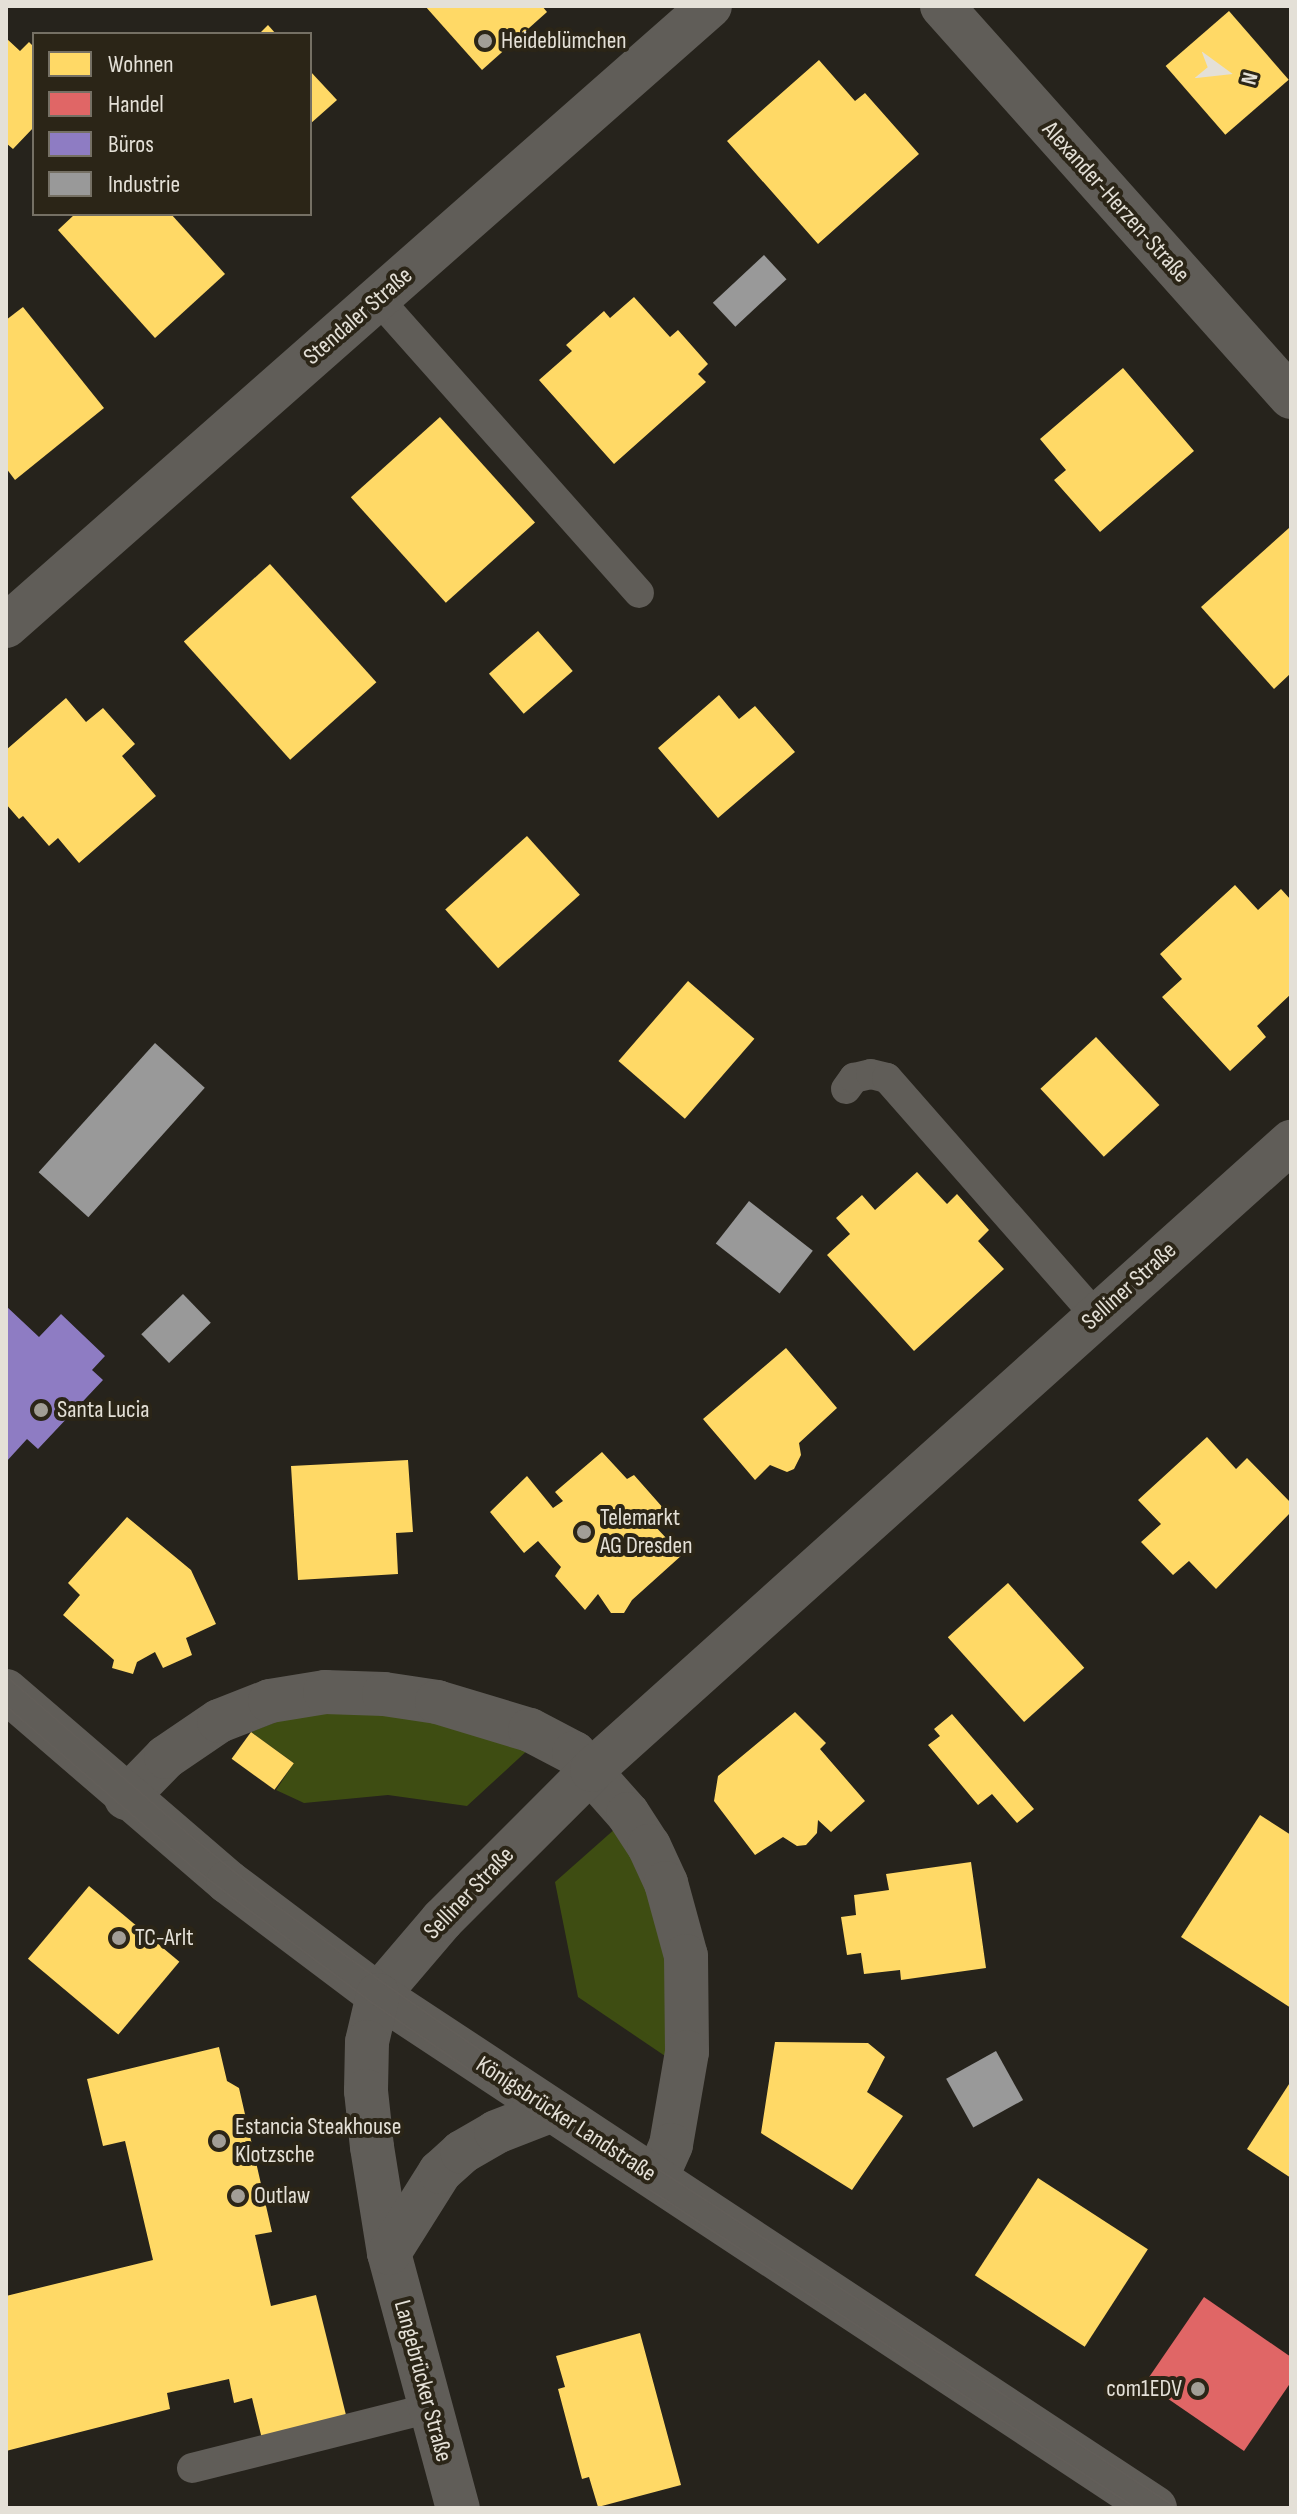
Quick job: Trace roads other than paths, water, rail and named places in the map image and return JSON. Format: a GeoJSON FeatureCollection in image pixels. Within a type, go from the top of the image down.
{"type":"FeatureCollection","features":[{"type":"Feature","properties":{"kind":"street","name":"Stendaler Straße"},"geometry":{"type":"LineString","coordinates":[[6,626],[710,6]]}},
{"type":"Feature","properties":{"kind":"street","name":"Alexander-Herzen-Straße"},"geometry":{"type":"LineString","coordinates":[[942,6],[1291,397]]}},
{"type":"Feature","properties":{"kind":"street","name":"Selliner Straße"},"geometry":{"type":"LineString","coordinates":[[378,1995],[442,1920],[579,1783],[1291,1142]]}},
{"type":"Feature","properties":{"kind":"street","name":"Königsbrücker Landstraße"},"geometry":{"type":"LineString","coordinates":[[6,1691],[126,1798],[228,1882],[378,1995],[1155,2508]]}},
{"type":"Feature","properties":{"kind":"street"},"geometry":{"type":"LineString","coordinates":[[126,1798],[166,1757],[219,1721],[270,1701],[325,1692],[384,1694],[487,1714],[574,1753],[579,1783],[649,1846],[666,1883],[686,1956],[687,2052],[671,2145],[656,2178]]}},
{"type":"Feature","properties":{"kind":"street","name":"Langebrücker Straße"},"geometry":{"type":"LineString","coordinates":[[378,1995],[367,2042],[366,2091],[389,2253],[458,2508]]}},
{"type":"Feature","properties":{"kind":"street"},"geometry":{"type":"LineString","coordinates":[[389,2253],[440,2172],[462,2152],[496,2132],[550,2111]]}},
{"type":"Feature","properties":{"kind":"lane"},"geometry":{"type":"LineString","coordinates":[[378,299],[639,593]]}},
{"type":"Feature","properties":{"kind":"lane"},"geometry":{"type":"LineString","coordinates":[[846,1089],[854,1078],[871,1074],[887,1078],[1096,1316]]}},
{"type":"Feature","properties":{"kind":"lane"},"geometry":{"type":"LineString","coordinates":[[192,2468],[430,2408]]}},
{"type":"Feature","properties":{"kind":"tram line"},"geometry":{"type":"LineString","coordinates":[[6,1676],[275,1905],[385,1984],[540,2092],[1177,2508]]}},
{"type":"Feature","properties":{"kind":"tram line"},"geometry":{"type":"LineString","coordinates":[[6,1706],[196,1870],[374,2004],[537,2116],[1136,2508]]}},
{"type":"Feature","properties":{"kind":"place","name":"Heideblümchen"},"geometry":{"type":"Point","coordinates":[485,41]}},
{"type":"Feature","properties":{"kind":"place","name":"Santa Lucia"},"geometry":{"type":"Point","coordinates":[41,1410]}},
{"type":"Feature","properties":{"kind":"place","name":"Telemarkt AG Dresden"},"geometry":{"type":"Point","coordinates":[584,1532]}},
{"type":"Feature","properties":{"kind":"place","name":"TC-Arlt"},"geometry":{"type":"Point","coordinates":[119,1938]}},
{"type":"Feature","properties":{"kind":"place","name":"Estancia Steakhouse Klotzsche"},"geometry":{"type":"Point","coordinates":[219,2141]}},
{"type":"Feature","properties":{"kind":"place","name":"Outlaw"},"geometry":{"type":"Point","coordinates":[238,2196]}},
{"type":"Feature","properties":{"kind":"place","name":"com1EDV"},"geometry":{"type":"Point","coordinates":[1198,2389]}}]}
